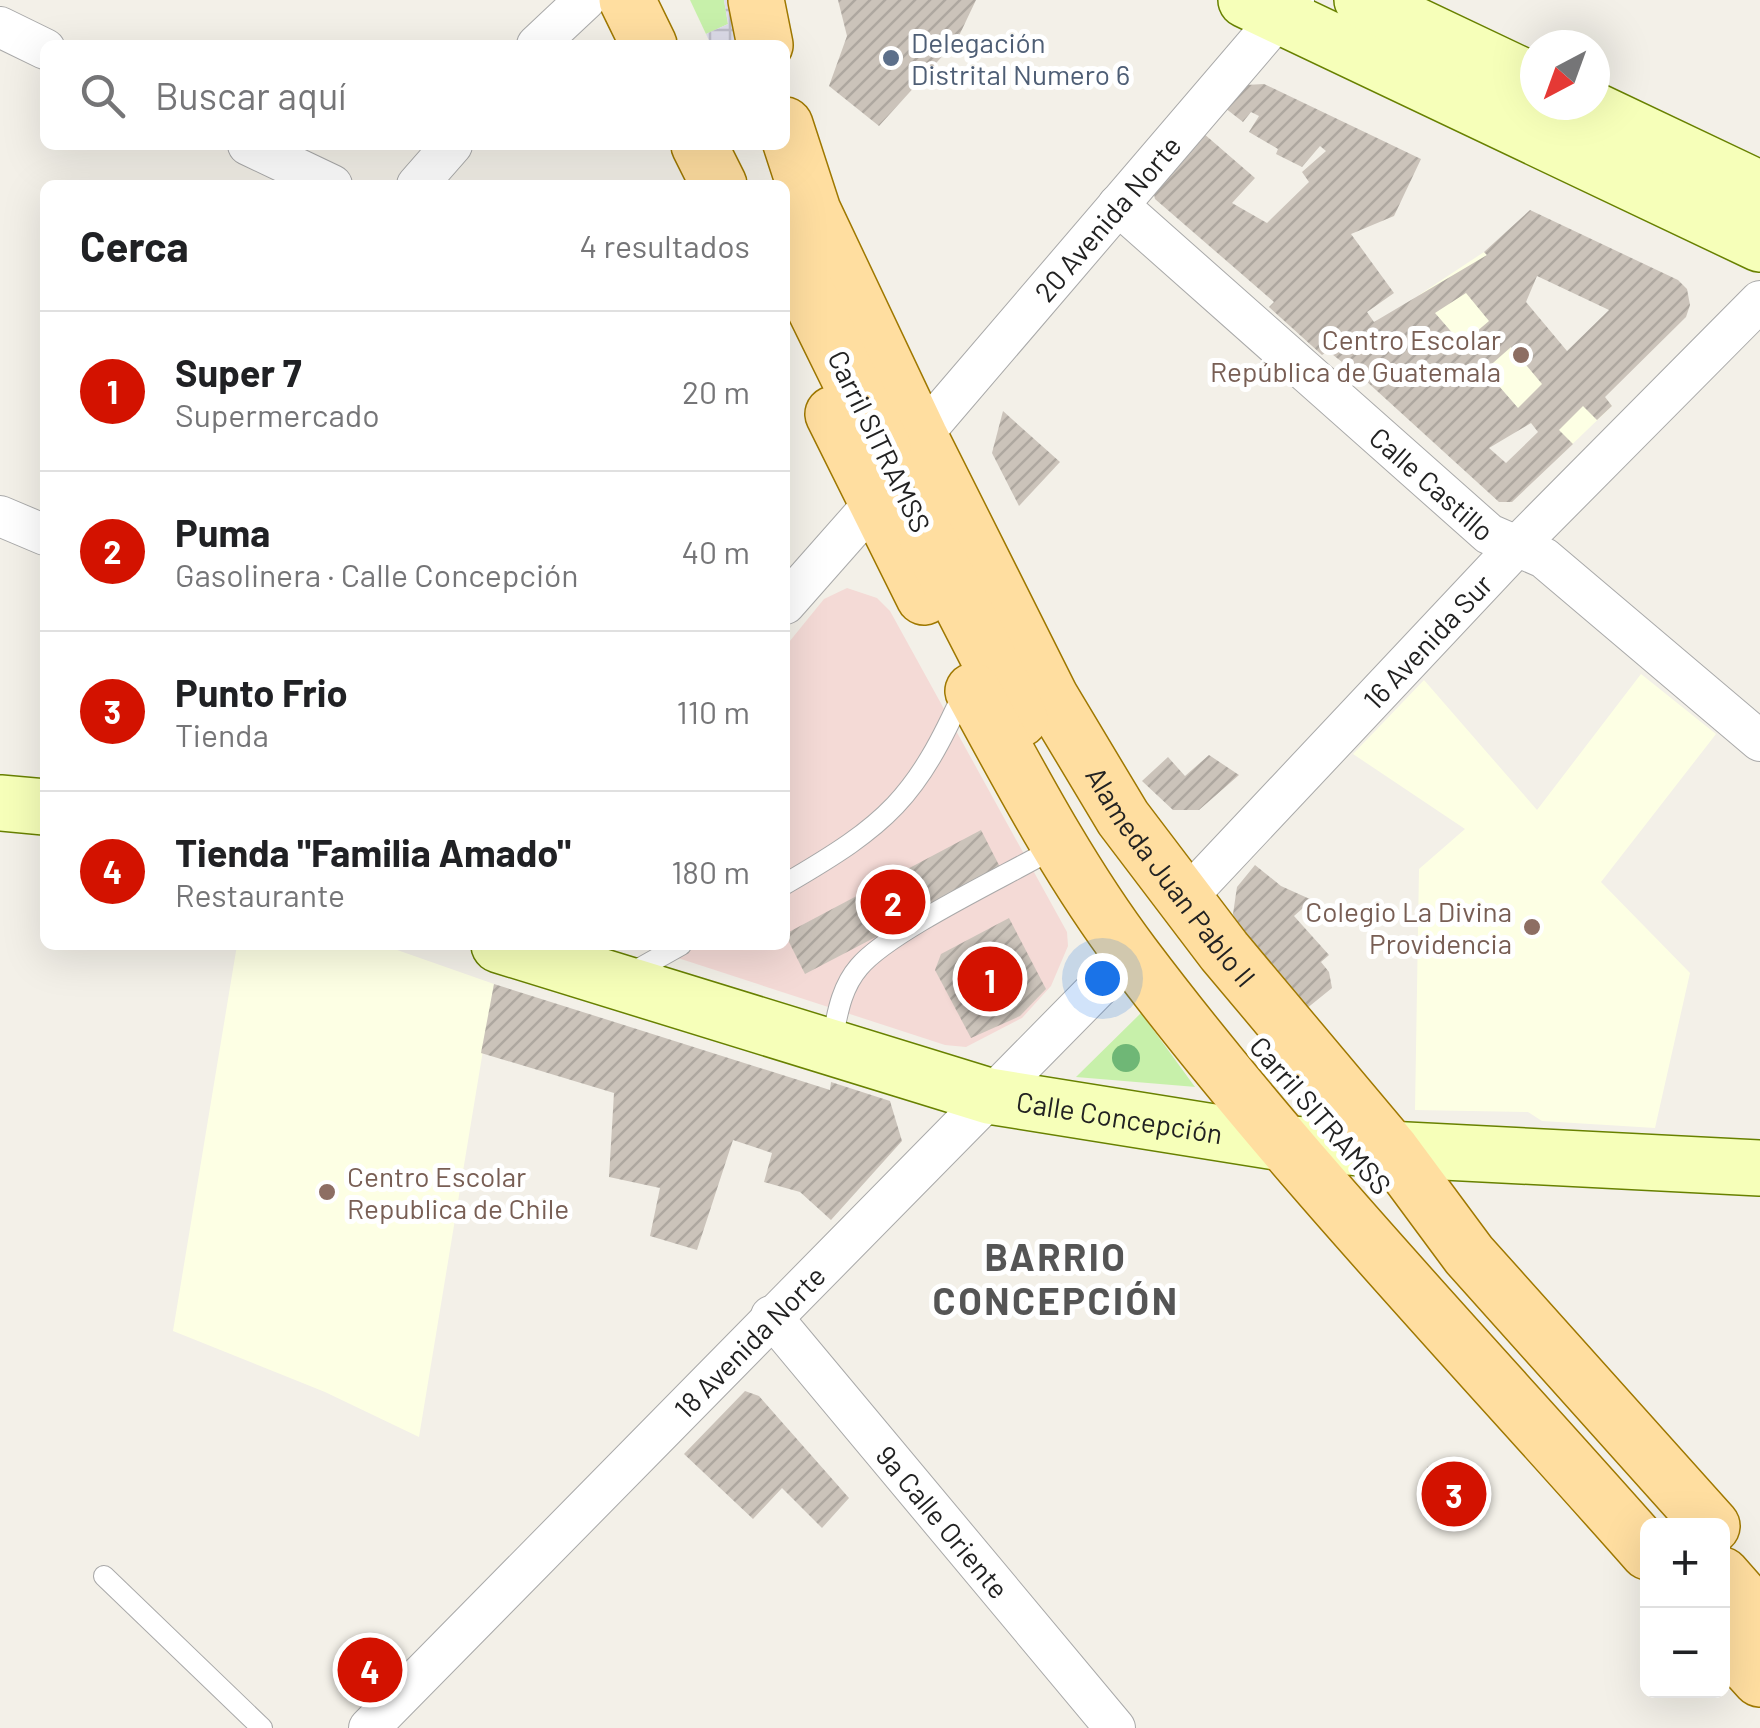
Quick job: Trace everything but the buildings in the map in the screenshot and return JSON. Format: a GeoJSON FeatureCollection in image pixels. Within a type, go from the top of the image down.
{"type":"FeatureCollection","features":[{"type":"Feature","properties":{"kind":"main road"},"geometry":{"type":"LineString","coordinates":[[627,0],[647,40]]}},
{"type":"Feature","properties":{"kind":"main road"},"geometry":{"type":"LineString","coordinates":[[666,0],[686,40]]}},
{"type":"Feature","properties":{"kind":"main road"},"geometry":{"type":"LineString","coordinates":[[756,0],[764,40]]}},
{"type":"Feature","properties":{"kind":"main road","name":"Alameda Juan Pablo II"},"geometry":{"type":"LineString","coordinates":[[790,140],[813,211],[920,437],[1075,740],[1122,818],[1371,1150],[1705,1518]]}},
{"type":"Feature","properties":{"kind":"main road"},"geometry":{"type":"LineString","coordinates":[[702,150],[716,180]]}},
{"type":"Feature","properties":{"kind":"main road"},"geometry":{"type":"LineString","coordinates":[[738,150],[753,180]]}},
{"type":"Feature","properties":{"kind":"main road","name":"Carril SITRAMSS"},"geometry":{"type":"LineString","coordinates":[[790,258],[971,626],[1054,779],[1150,918],[1371,1150],[1672,1518]]}},
{"type":"Feature","properties":{"kind":"main road"},"geometry":{"type":"LineString","coordinates":[[790,328],[968,682],[1060,845],[1131,954],[1288,1144],[1640,1543]]}},
{"type":"Feature","properties":{"kind":"main road"},"geometry":{"type":"LineString","coordinates":[[1730,1546],[1760,1578]]}},
{"type":"Feature","properties":{"kind":"main road"},"geometry":{"type":"LineString","coordinates":[[1730,1584],[1760,1618]]}},
{"type":"Feature","properties":{"kind":"main road"},"geometry":{"type":"LineString","coordinates":[[1730,1645],[1760,1679]]}},
{"type":"Feature","properties":{"kind":"street"},"geometry":{"type":"LineString","coordinates":[[542,40],[585,0]]}},
{"type":"Feature","properties":{"kind":"street"},"geometry":{"type":"LineString","coordinates":[[1362,0],[1520,75]]}},
{"type":"Feature","properties":{"kind":"street"},"geometry":{"type":"LineString","coordinates":[[1273,5],[1760,244]]}},
{"type":"Feature","properties":{"kind":"street","name":"20 Avenida Norte"},"geometry":{"type":"LineString","coordinates":[[920,437],[1118,205],[1273,5]]}},
{"type":"Feature","properties":{"kind":"street"},"geometry":{"type":"LineString","coordinates":[[0,27],[40,46]]}},
{"type":"Feature","properties":{"kind":"street"},"geometry":{"type":"LineString","coordinates":[[1610,118],[1760,189]]}},
{"type":"Feature","properties":{"kind":"street"},"geometry":{"type":"LineString","coordinates":[[258,150],[322,180]]}},
{"type":"Feature","properties":{"kind":"street"},"geometry":{"type":"LineString","coordinates":[[422,180],[448,150]]}},
{"type":"Feature","properties":{"kind":"street","name":"Calle Castillo"},"geometry":{"type":"LineString","coordinates":[[1118,205],[1488,534],[1544,558],[1760,741]]}},
{"type":"Feature","properties":{"kind":"street","name":"16 Avenida Sur"},"geometry":{"type":"LineString","coordinates":[[1184,900],[1517,546],[1760,300]]}},
{"type":"Feature","properties":{"kind":"street"},"geometry":{"type":"LineString","coordinates":[[790,598],[875,502]]}},
{"type":"Feature","properties":{"kind":"street"},"geometry":{"type":"LineString","coordinates":[[0,516],[40,533]]}},
{"type":"Feature","properties":{"kind":"street"},"geometry":{"type":"LineString","coordinates":[[0,802],[40,806]]}},
{"type":"Feature","properties":{"kind":"street","name":"Calle Concepción"},"geometry":{"type":"LineString","coordinates":[[515,950],[989,1096],[1288,1144],[1760,1168]]}},
{"type":"Feature","properties":{"kind":"street","name":"18 Avenida Norte"},"geometry":{"type":"LineString","coordinates":[[368,1728],[1131,954]]}},
{"type":"Feature","properties":{"kind":"street","name":"9a Calle Oriente"},"geometry":{"type":"LineString","coordinates":[[771,1316],[1115,1728]]}},
{"type":"Feature","properties":{"kind":"lane"},"geometry":{"type":"LineString","coordinates":[[790,881],[855,843],[902,802],[936,753],[968,682]]}},
{"type":"Feature","properties":{"kind":"lane"},"geometry":{"type":"LineString","coordinates":[[830,1047],[842,994],[860,964],[898,937],[1060,845]]}},
{"type":"Feature","properties":{"kind":"lane"},"geometry":{"type":"LineString","coordinates":[[617,982],[671,950]]}},
{"type":"Feature","properties":{"kind":"lane"},"geometry":{"type":"LineString","coordinates":[[104,1576],[262,1728]]}},
{"type":"Feature","properties":{"kind":"shaded area"},"geometry":{"type":"Polygon","coordinates":[[[724,0],[733,0],[739,40],[709,40],[706,34],[728,24],[724,0]]]}},
{"type":"Feature","properties":{"kind":"shaded area","name":"Centro Escolar República de Guatemala"},"geometry":{"type":"Polygon","coordinates":[[[1484,252],[1612,406],[1560,456],[1419,295],[1484,252]]]}},
{"type":"Feature","properties":{"kind":"shaded area"},"geometry":{"type":"Polygon","coordinates":[[[847,588],[877,598],[890,611],[1067,932],[1068,946],[1051,986],[1022,1018],[966,1047],[945,1045],[653,950],[790,950],[790,641],[824,599],[847,588]]]}},
{"type":"Feature","properties":{"kind":"shaded area","name":"Colegio La Divina Providencia"},"geometry":{"type":"Polygon","coordinates":[[[1641,674],[1716,734],[1601,882],[1690,973],[1655,1128],[1542,1121],[1528,1112],[1415,1110],[1419,869],[1465,829],[1353,754],[1424,680],[1537,810],[1641,674]]]}},
{"type":"Feature","properties":{"kind":"shaded area","name":"Centro Escolar Republica de Chile"},"geometry":{"type":"Polygon","coordinates":[[[236,950],[397,950],[494,984],[419,1437],[325,1392],[173,1331],[236,950]]]}},
{"type":"Feature","properties":{"kind":"green space"},"geometry":{"type":"Polygon","coordinates":[[[690,0],[724,0],[728,24],[706,34],[690,0]]]}},
{"type":"Feature","properties":{"kind":"green space"},"geometry":{"type":"Polygon","coordinates":[[[1141,1013],[1195,1087],[1076,1077],[1141,1013]]]}},
{"type":"Feature","properties":{"kind":"place","name":"Delegación Distrital Numero 6"},"geometry":{"type":"Point","coordinates":[891,58]}},
{"type":"Feature","properties":{"kind":"place","name":"Centro Escolar República de Guatemala"},"geometry":{"type":"Point","coordinates":[1521,355]}},
{"type":"Feature","properties":{"kind":"place","name":"Puma"},"geometry":{"type":"Point","coordinates":[893,902]}},
{"type":"Feature","properties":{"kind":"place","name":"Colegio La Divina Providencia"},"geometry":{"type":"Point","coordinates":[1532,927]}},
{"type":"Feature","properties":{"kind":"place","name":"Super 7"},"geometry":{"type":"Point","coordinates":[990,979]}},
{"type":"Feature","properties":{"kind":"place","name":"Centro Escolar Republica de Chile"},"geometry":{"type":"Point","coordinates":[327,1192]}},
{"type":"Feature","properties":{"kind":"place","name":"Punto Frio"},"geometry":{"type":"Point","coordinates":[1454,1494]}},
{"type":"Feature","properties":{"kind":"place","name":"Tienda \"Familia Amado\""},"geometry":{"type":"Point","coordinates":[370,1670]}},
{"type":"Feature","properties":{"kind":"district","name":"BARRIO CONCEPCIÓN"},"geometry":{"type":"Point","coordinates":[1056,1278]}}]}
